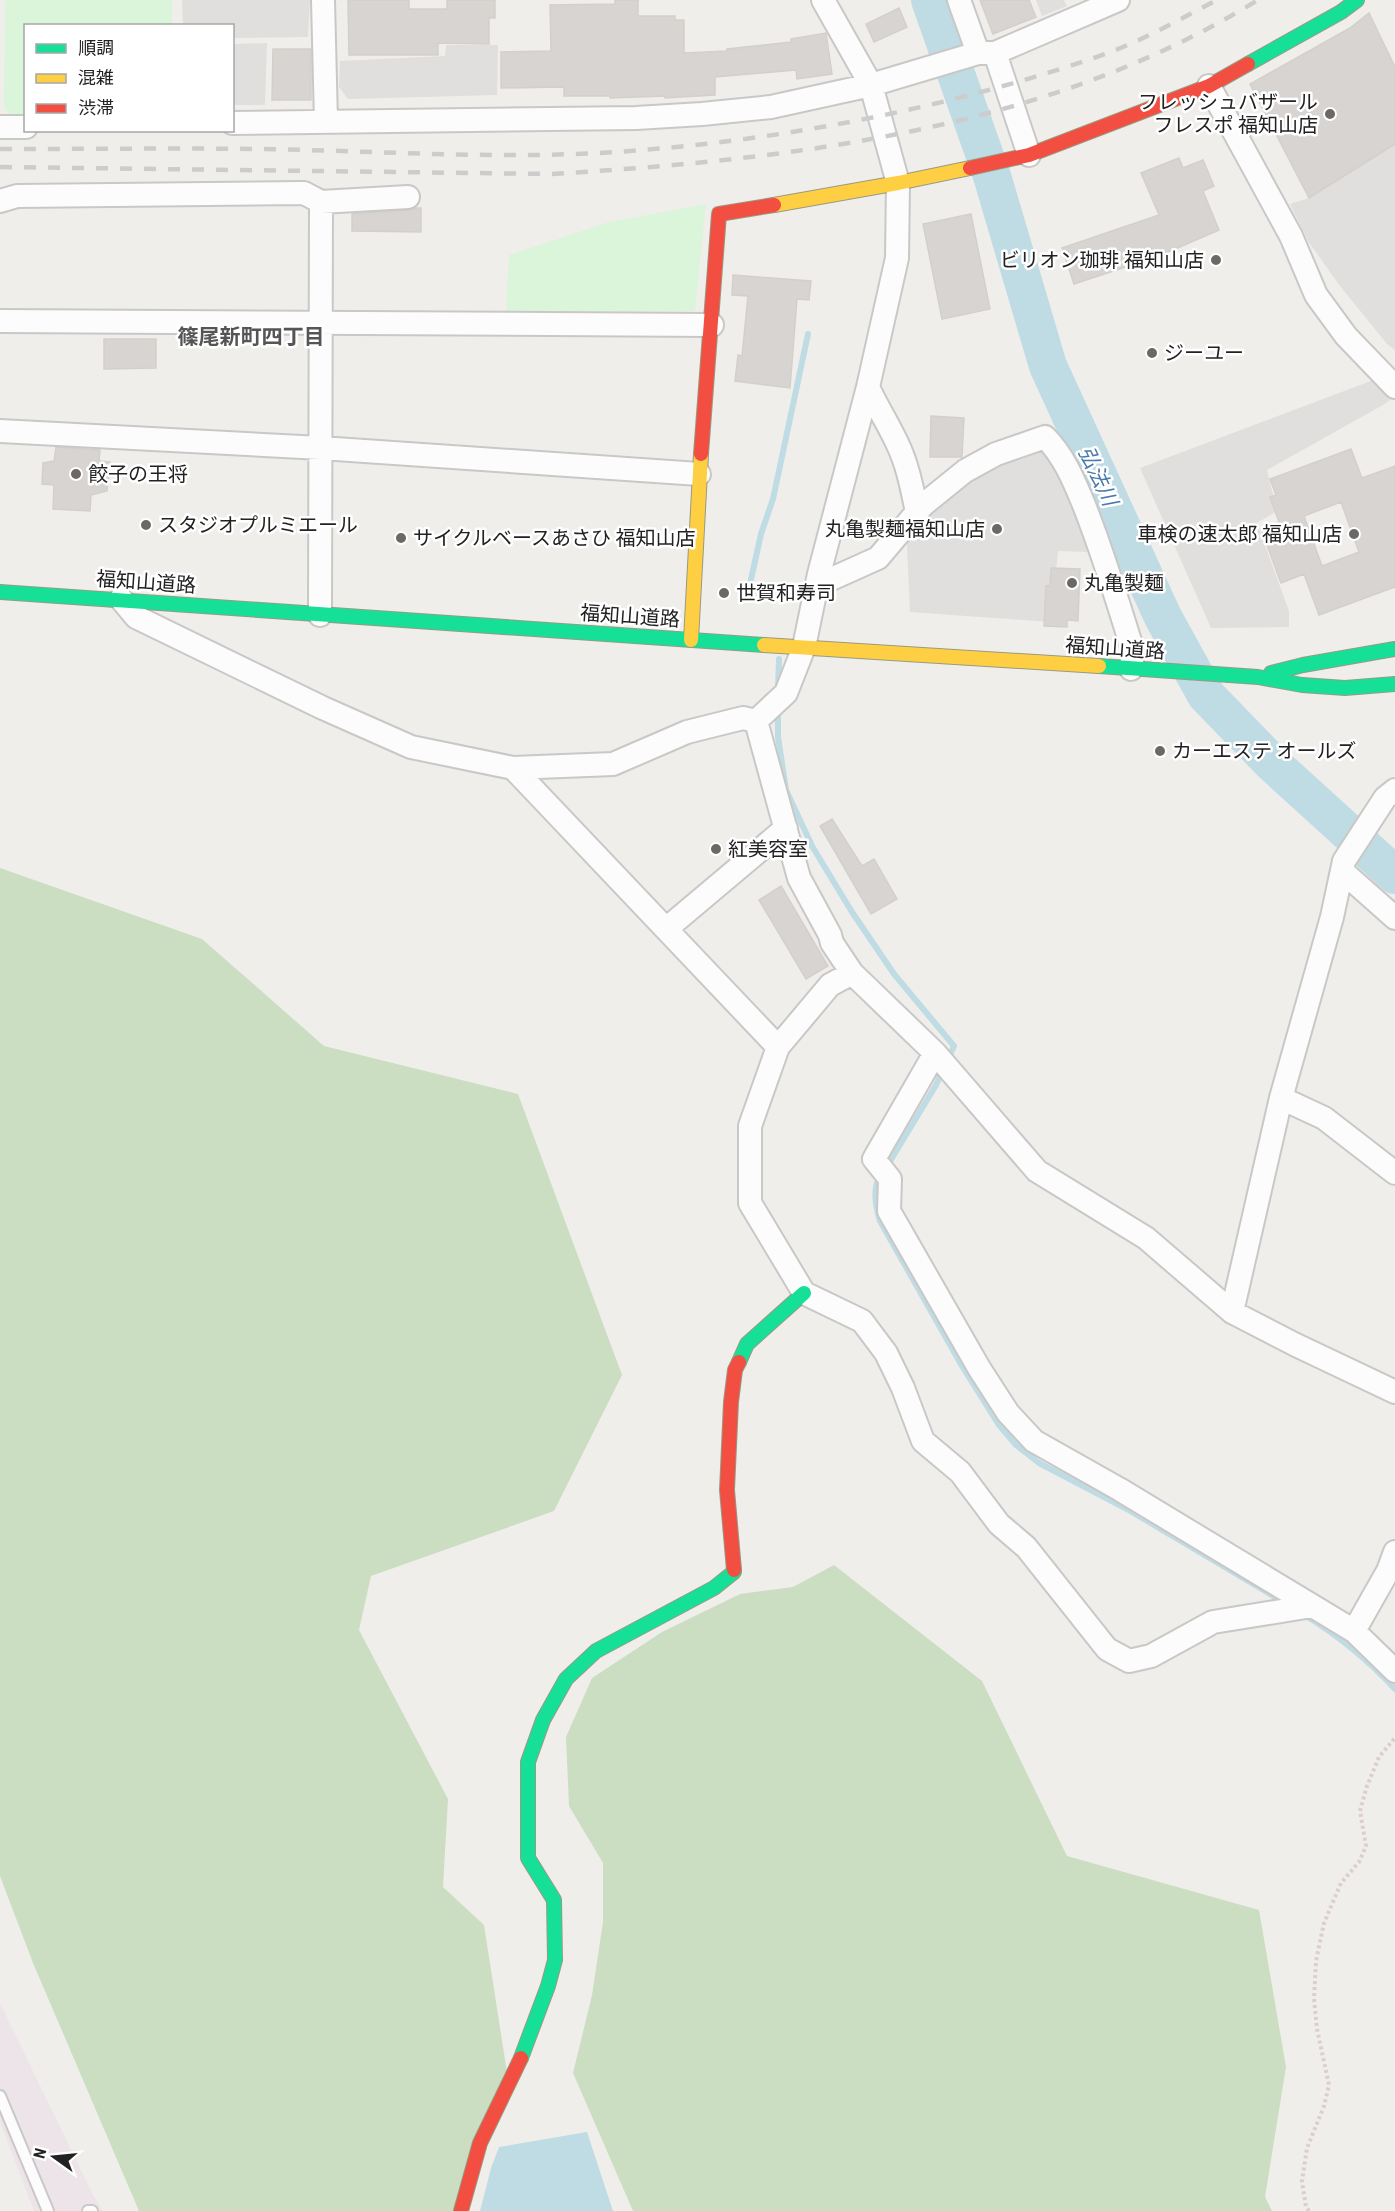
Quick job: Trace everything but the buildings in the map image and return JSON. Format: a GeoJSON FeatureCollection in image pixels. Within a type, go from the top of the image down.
{"type":"FeatureCollection","features":[{"type":"Feature","properties":{"kind":"main road"},"geometry":{"type":"LineString","coordinates":[[691,640],[699,474],[712,325],[718,214],[898,183],[1029,154],[1209,86],[1344,4]]}},
{"type":"Feature","properties":{"kind":"main road","name":"福知山道路"},"geometry":{"type":"LineString","coordinates":[[0,592],[691,640],[1201,672],[1345,688],[1395,684]]}},
{"type":"Feature","properties":{"kind":"main road","name":"福知山道路"},"geometry":{"type":"LineString","coordinates":[[1258,677],[1303,665],[1395,649]]}},
{"type":"Feature","properties":{"kind":"main road"},"geometry":{"type":"LineString","coordinates":[[461,2211],[480,2143],[518,2067],[548,1986],[555,1960],[554,1900],[528,1858],[528,1762],[543,1720],[566,1679],[596,1651],[714,1588],[734,1572],[727,1490],[731,1402],[735,1370],[747,1344],[804,1293]]}},
{"type":"Feature","properties":{"kind":"street"},"geometry":{"type":"LineString","coordinates":[[324,0],[326,122]]}},
{"type":"Feature","properties":{"kind":"street"},"geometry":{"type":"LineString","coordinates":[[756,721],[786,693],[804,647],[897,258],[898,183],[870,85],[823,0]]}},
{"type":"Feature","properties":{"kind":"street"},"geometry":{"type":"LineString","coordinates":[[959,0],[987,53],[1029,154]]}},
{"type":"Feature","properties":{"kind":"street"},"geometry":{"type":"LineString","coordinates":[[234,123],[636,118],[771,107],[870,85],[987,53],[1118,0]]}},
{"type":"Feature","properties":{"kind":"street"},"geometry":{"type":"LineString","coordinates":[[1209,86],[1291,237],[1316,295],[1346,336],[1395,387]]}},
{"type":"Feature","properties":{"kind":"street"},"geometry":{"type":"LineString","coordinates":[[0,127],[24,127]]}},
{"type":"Feature","properties":{"kind":"street"},"geometry":{"type":"LineString","coordinates":[[0,201],[17,196],[304,193],[321,202],[408,197]]}},
{"type":"Feature","properties":{"kind":"street"},"geometry":{"type":"LineString","coordinates":[[320,615],[321,202]]}},
{"type":"Feature","properties":{"kind":"street"},"geometry":{"type":"LineString","coordinates":[[0,321],[321,321],[712,325]]}},
{"type":"Feature","properties":{"kind":"street"},"geometry":{"type":"LineString","coordinates":[[868,387],[876,407],[898,444],[909,473],[917,512]]}},
{"type":"Feature","properties":{"kind":"street"},"geometry":{"type":"LineString","coordinates":[[0,431],[321,448],[699,474]]}},
{"type":"Feature","properties":{"kind":"street"},"geometry":{"type":"LineString","coordinates":[[818,585],[878,558],[917,512],[965,471],[996,454],[1046,437],[1058,450],[1078,490],[1098,539],[1133,651],[1131,669]]}},
{"type":"Feature","properties":{"kind":"street"},"geometry":{"type":"LineString","coordinates":[[121,599],[136,617],[323,708],[411,747],[513,768],[613,764],[687,732],[743,718],[756,721]]}},
{"type":"Feature","properties":{"kind":"street"},"geometry":{"type":"LineString","coordinates":[[756,721],[799,879],[830,935],[832,944],[852,973],[935,1053],[1037,1171],[1146,1238],[1232,1312],[1395,1392]]}},
{"type":"Feature","properties":{"kind":"street"},"geometry":{"type":"LineString","coordinates":[[513,768],[778,1047]]}},
{"type":"Feature","properties":{"kind":"street"},"geometry":{"type":"LineString","coordinates":[[1232,1312],[1281,1098],[1332,916],[1344,861],[1385,798],[1395,790]]}},
{"type":"Feature","properties":{"kind":"street"},"geometry":{"type":"LineString","coordinates":[[666,928],[786,828]]}},
{"type":"Feature","properties":{"kind":"street"},"geometry":{"type":"LineString","coordinates":[[1342,871],[1395,918]]}},
{"type":"Feature","properties":{"kind":"street"},"geometry":{"type":"LineString","coordinates":[[852,973],[830,985],[778,1047],[750,1126],[750,1203],[804,1293],[862,1321],[886,1353],[903,1388],[923,1441],[960,1472],[999,1524],[1026,1547],[1107,1649],[1129,1661],[1152,1656],[1213,1622],[1312,1606]]}},
{"type":"Feature","properties":{"kind":"street"},"geometry":{"type":"LineString","coordinates":[[935,1053],[874,1160],[890,1179],[889,1211],[979,1368],[1008,1413],[1034,1442],[1119,1489],[1354,1631],[1395,1671]]}},
{"type":"Feature","properties":{"kind":"street"},"geometry":{"type":"LineString","coordinates":[[1281,1098],[1324,1118],[1395,1173]]}},
{"type":"Feature","properties":{"kind":"street"},"geometry":{"type":"LineString","coordinates":[[1354,1631],[1388,1570],[1395,1552]]}},
{"type":"Feature","properties":{"kind":"lane"},"geometry":{"type":"LineString","coordinates":[[0,2096],[48,2211]]}},
{"type":"Feature","properties":{"kind":"path"},"geometry":{"type":"LineString","coordinates":[[1309,2211],[1302,2181],[1307,2148],[1324,2106],[1329,2085],[1317,2029],[1314,1999],[1316,1961],[1324,1923],[1341,1882],[1359,1862],[1366,1846],[1360,1811],[1367,1786],[1379,1757],[1395,1738]]}},
{"type":"Feature","properties":{"kind":"shaded area"},"geometry":{"type":"Polygon","coordinates":[[[182,0],[310,0],[308,37],[234,38],[234,24],[183,24],[182,0]]]}},
{"type":"Feature","properties":{"kind":"shaded area"},"geometry":{"type":"Polygon","coordinates":[[[1036,0],[1064,0],[1067,6],[1042,16],[1036,0]]]}},
{"type":"Feature","properties":{"kind":"shaded area"},"geometry":{"type":"Polygon","coordinates":[[[267,43],[265,105],[234,105],[234,44],[267,43]]]}},
{"type":"Feature","properties":{"kind":"shaded area"},"geometry":{"type":"Polygon","coordinates":[[[446,45],[498,45],[497,95],[348,99],[339,87],[340,61],[445,56],[446,45]]]}},
{"type":"Feature","properties":{"kind":"shaded area"},"geometry":{"type":"Polygon","coordinates":[[[1395,144],[1395,350],[1387,344],[1340,286],[1308,241],[1290,204],[1309,198],[1395,144]]]}},
{"type":"Feature","properties":{"kind":"shaded area"},"geometry":{"type":"Polygon","coordinates":[[[1376,379],[1395,396],[1267,470],[1277,511],[1257,523],[1289,611],[1289,627],[1211,628],[1140,468],[1376,379]]]}},
{"type":"Feature","properties":{"kind":"shaded area","name":"丸亀製麺福知山店"},"geometry":{"type":"Polygon","coordinates":[[[1045,437],[1090,552],[1058,551],[1051,622],[910,612],[907,546],[917,512],[1045,437]]]}},
{"type":"Feature","properties":{"kind":"shaded area"},"geometry":{"type":"Polygon","coordinates":[[[0,2003],[93,2195],[103,2211],[34,2211],[0,2122],[0,2003]]]}},
{"type":"Feature","properties":{"kind":"green space"},"geometry":{"type":"Polygon","coordinates":[[[8,0],[172,0],[172,24],[24,24],[24,118],[14,118],[4,107],[5,2],[8,0]]]}},
{"type":"Feature","properties":{"kind":"green space"},"geometry":{"type":"Polygon","coordinates":[[[706,204],[695,311],[506,312],[509,255],[609,222],[706,204]]]}},
{"type":"Feature","properties":{"kind":"green space"},"geometry":{"type":"Polygon","coordinates":[[[0,868],[202,939],[324,1046],[518,1094],[622,1375],[554,1511],[371,1576],[359,1630],[448,1799],[443,1887],[484,1925],[508,2079],[460,2211],[139,2211],[33,1963],[0,1876],[0,868]]]}},
{"type":"Feature","properties":{"kind":"green space"},"geometry":{"type":"Polygon","coordinates":[[[834,1565],[982,1681],[1067,1856],[1259,1910],[1286,2067],[1265,2197],[1272,2211],[633,2211],[573,2073],[592,1995],[603,1922],[603,1863],[569,1806],[566,1737],[592,1678],[662,1632],[740,1594],[793,1587],[834,1565]]]}},
{"type":"Feature","properties":{"kind":"water"},"geometry":{"type":"Polygon","coordinates":[[[587,2132],[613,2211],[480,2211],[499,2147],[587,2132]]]}},
{"type":"Feature","properties":{"kind":"waterway","name":"弘法川"},"geometry":{"type":"LineString","coordinates":[[930,0],[992,176],[1048,366],[1163,617],[1206,695],[1273,764],[1395,875]]}},
{"type":"Feature","properties":{"kind":"waterway"},"geometry":{"type":"LineString","coordinates":[[748,593],[761,534],[773,499],[808,334]]}},
{"type":"Feature","properties":{"kind":"waterway"},"geometry":{"type":"LineString","coordinates":[[778,689],[779,659]]}},
{"type":"Feature","properties":{"kind":"waterway"},"geometry":{"type":"LineString","coordinates":[[778,708],[778,737],[786,790],[812,846],[852,912],[894,974],[954,1046],[947,1061]]}},
{"type":"Feature","properties":{"kind":"waterway"},"geometry":{"type":"LineString","coordinates":[[886,1168],[943,1070]]}},
{"type":"Feature","properties":{"kind":"waterway"},"geometry":{"type":"LineString","coordinates":[[880,1176],[875,1193],[880,1221],[962,1366],[999,1425],[1016,1445],[1039,1463],[1127,1509],[1287,1604]]}},
{"type":"Feature","properties":{"kind":"waterway"},"geometry":{"type":"LineString","coordinates":[[1303,1614],[1352,1648],[1395,1689]]}},
{"type":"Feature","properties":{"kind":"railway"},"geometry":{"type":"LineString","coordinates":[[0,149],[262,149],[547,155],[700,145],[876,117],[993,89],[1105,54],[1162,29],[1217,0]]}},
{"type":"Feature","properties":{"kind":"railway"},"geometry":{"type":"LineString","coordinates":[[0,167],[552,174],[735,159],[826,147],[917,130],[1006,108],[1092,80],[1177,44],[1258,0]]}},
{"type":"Feature","properties":{"kind":"traffic: fast"},"geometry":{"type":"LineString","coordinates":[[1248,64],[1341,12],[1357,0]]}},
{"type":"Feature","properties":{"kind":"traffic: fast"},"geometry":{"type":"LineString","coordinates":[[0,592],[764,645]]}},
{"type":"Feature","properties":{"kind":"traffic: fast"},"geometry":{"type":"LineString","coordinates":[[1271,673],[1395,649]]}},
{"type":"Feature","properties":{"kind":"traffic: fast"},"geometry":{"type":"LineString","coordinates":[[1099,666],[1258,677],[1302,685],[1345,688],[1395,684]]}},
{"type":"Feature","properties":{"kind":"traffic: fast"},"geometry":{"type":"LineString","coordinates":[[739,1362],[747,1344],[804,1293]]}},
{"type":"Feature","properties":{"kind":"traffic: fast"},"geometry":{"type":"LineString","coordinates":[[521,2058],[548,1986],[555,1960],[554,1900],[528,1858],[528,1762],[543,1720],[566,1679],[596,1651],[714,1588],[734,1570]]}},
{"type":"Feature","properties":{"kind":"traffic: slow"},"geometry":{"type":"LineString","coordinates":[[774,205],[970,168]]}},
{"type":"Feature","properties":{"kind":"traffic: slow"},"geometry":{"type":"LineString","coordinates":[[691,640],[701,454]]}},
{"type":"Feature","properties":{"kind":"traffic: slow"},"geometry":{"type":"LineString","coordinates":[[764,645],[1099,666]]}},
{"type":"Feature","properties":{"kind":"traffic: jam"},"geometry":{"type":"LineString","coordinates":[[970,168],[1029,155],[1209,86],[1248,64]]}},
{"type":"Feature","properties":{"kind":"traffic: jam"},"geometry":{"type":"LineString","coordinates":[[701,454],[719,214],[774,205]]}},
{"type":"Feature","properties":{"kind":"traffic: jam"},"geometry":{"type":"LineString","coordinates":[[734,1570],[727,1490],[731,1402],[735,1370],[739,1362]]}},
{"type":"Feature","properties":{"kind":"traffic: jam"},"geometry":{"type":"LineString","coordinates":[[461,2211],[480,2143],[521,2058]]}},
{"type":"Feature","properties":{"kind":"place","name":"フレッシュバザール フレスポ 福知山店"},"geometry":{"type":"Point","coordinates":[1330,114]}},
{"type":"Feature","properties":{"kind":"place","name":"ビリオン珈琲 福知山店"},"geometry":{"type":"Point","coordinates":[1216,260]}},
{"type":"Feature","properties":{"kind":"place","name":"ジーユー"},"geometry":{"type":"Point","coordinates":[1152,353]}},
{"type":"Feature","properties":{"kind":"place","name":"餃子の王将"},"geometry":{"type":"Point","coordinates":[76,474]}},
{"type":"Feature","properties":{"kind":"place","name":"スタジオプルミエール"},"geometry":{"type":"Point","coordinates":[146,525]}},
{"type":"Feature","properties":{"kind":"place","name":"丸亀製麺福知山店"},"geometry":{"type":"Point","coordinates":[997,529]}},
{"type":"Feature","properties":{"kind":"place","name":"車検の速太郎 福知山店"},"geometry":{"type":"Point","coordinates":[1354,534]}},
{"type":"Feature","properties":{"kind":"place","name":"サイクルベースあさひ 福知山店"},"geometry":{"type":"Point","coordinates":[401,538]}},
{"type":"Feature","properties":{"kind":"place","name":"丸亀製麺"},"geometry":{"type":"Point","coordinates":[1072,583]}},
{"type":"Feature","properties":{"kind":"place","name":"世賀和寿司"},"geometry":{"type":"Point","coordinates":[724,593]}},
{"type":"Feature","properties":{"kind":"place","name":"カーエステ オールズ"},"geometry":{"type":"Point","coordinates":[1160,751]}},
{"type":"Feature","properties":{"kind":"place","name":"紅美容室"},"geometry":{"type":"Point","coordinates":[716,849]}},
{"type":"Feature","properties":{"kind":"district","name":"篠尾新町四丁目"},"geometry":{"type":"Point","coordinates":[251,337]}}]}
